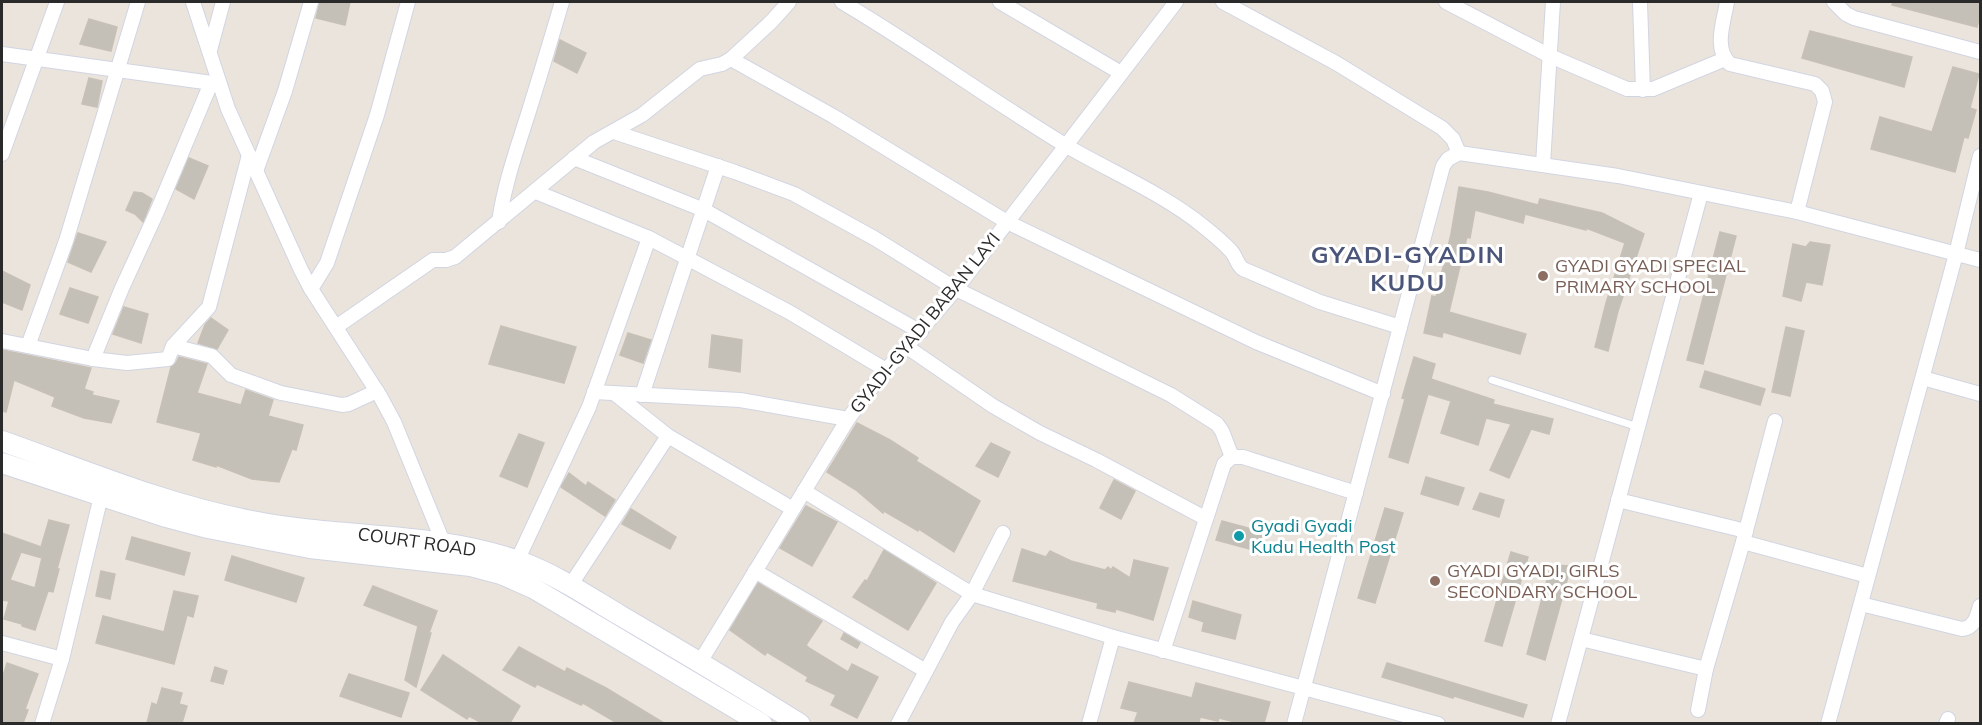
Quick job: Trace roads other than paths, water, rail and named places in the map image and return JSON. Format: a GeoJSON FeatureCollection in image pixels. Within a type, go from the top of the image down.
{"type":"FeatureCollection","features":[{"type":"Feature","properties":{"kind":"main road","name":"COURT ROAD"},"geometry":{"type":"LineString","coordinates":[[2,441],[162,498],[253,521],[303,529],[443,542],[517,561],[570,586],[800,723]]}},
{"type":"Feature","properties":{"kind":"main road","name":"COURT ROAD"},"geometry":{"type":"LineString","coordinates":[[2,464],[208,528],[310,548],[438,561],[501,574],[533,588],[762,723]]}},
{"type":"Feature","properties":{"kind":"street"},"geometry":{"type":"LineString","coordinates":[[2,154],[57,2]]}},
{"type":"Feature","properties":{"kind":"street"},"geometry":{"type":"LineString","coordinates":[[28,346],[66,241],[138,2]]}},
{"type":"Feature","properties":{"kind":"street"},"geometry":{"type":"LineString","coordinates":[[193,2],[210,50],[215,83],[311,289],[377,391],[394,422],[443,542]]}},
{"type":"Feature","properties":{"kind":"street"},"geometry":{"type":"LineString","coordinates":[[210,50],[223,2]]}},
{"type":"Feature","properties":{"kind":"street"},"geometry":{"type":"LineString","coordinates":[[256,171],[285,91],[311,2]]}},
{"type":"Feature","properties":{"kind":"street"},"geometry":{"type":"LineString","coordinates":[[311,289],[327,263],[377,115],[408,2]]}},
{"type":"Feature","properties":{"kind":"street"},"geometry":{"type":"LineString","coordinates":[[499,222],[507,180],[562,2]]}},
{"type":"Feature","properties":{"kind":"street"},"geometry":{"type":"LineString","coordinates":[[336,327],[433,260],[455,257],[594,142],[642,115],[700,69],[722,64],[731,59],[789,2]]}},
{"type":"Feature","properties":{"kind":"street"},"geometry":{"type":"LineString","coordinates":[[842,2],[1065,145],[1115,172],[1202,225],[1230,249],[1243,269],[1320,302],[1400,327]]}},
{"type":"Feature","properties":{"kind":"street"},"geometry":{"type":"LineString","coordinates":[[1000,2],[1121,73]]}},
{"type":"Feature","properties":{"kind":"street","name":"GYADI-GYADI BABAN LAYI"},"geometry":{"type":"LineString","coordinates":[[700,662],[848,419],[886,370],[956,289],[1176,2]]}},
{"type":"Feature","properties":{"kind":"street"},"geometry":{"type":"LineString","coordinates":[[1223,2],[1336,63],[1442,128],[1453,140],[1458,153]]}},
{"type":"Feature","properties":{"kind":"street"},"geometry":{"type":"LineString","coordinates":[[1446,2],[1550,56],[1621,88],[1653,89],[1725,59]]}},
{"type":"Feature","properties":{"kind":"street"},"geometry":{"type":"LineString","coordinates":[[1543,164],[1553,2]]}},
{"type":"Feature","properties":{"kind":"street"},"geometry":{"type":"LineString","coordinates":[[1640,2],[1642,90]]}},
{"type":"Feature","properties":{"kind":"street"},"geometry":{"type":"LineString","coordinates":[[1727,2],[1721,52],[1730,64],[1815,84],[1822,91],[1824,102],[1797,212]]}},
{"type":"Feature","properties":{"kind":"street"},"geometry":{"type":"LineString","coordinates":[[1834,2],[1846,14],[1854,18],[1980,52]]}},
{"type":"Feature","properties":{"kind":"street"},"geometry":{"type":"LineString","coordinates":[[2,54],[215,83]]}},
{"type":"Feature","properties":{"kind":"street"},"geometry":{"type":"LineString","coordinates":[[731,59],[833,116],[1006,222],[1256,342],[1383,394]]}},
{"type":"Feature","properties":{"kind":"street"},"geometry":{"type":"LineString","coordinates":[[93,359],[215,83]]}},
{"type":"Feature","properties":{"kind":"street"},"geometry":{"type":"LineString","coordinates":[[614,132],[794,194],[874,238],[956,289],[1171,394],[1217,424],[1233,457]]}},
{"type":"Feature","properties":{"kind":"street"},"geometry":{"type":"LineString","coordinates":[[1294,723],[1443,166],[1448,159],[1458,153],[1618,176],[1797,212],[1980,260]]}},
{"type":"Feature","properties":{"kind":"street"},"geometry":{"type":"LineString","coordinates":[[2,340],[93,359],[127,363],[168,359],[173,346],[209,307],[249,155]]}},
{"type":"Feature","properties":{"kind":"street"},"geometry":{"type":"LineString","coordinates":[[1828,723],[1923,378],[1980,156]]}},
{"type":"Feature","properties":{"kind":"street"},"geometry":{"type":"LineString","coordinates":[[574,158],[704,210],[921,332]]}},
{"type":"Feature","properties":{"kind":"street"},"geometry":{"type":"LineString","coordinates":[[642,395],[718,166]]}},
{"type":"Feature","properties":{"kind":"street"},"geometry":{"type":"LineString","coordinates":[[536,192],[650,238],[789,312],[886,370]]}},
{"type":"Feature","properties":{"kind":"street"},"geometry":{"type":"LineString","coordinates":[[1558,723],[1701,193]]}},
{"type":"Feature","properties":{"kind":"street"},"geometry":{"type":"LineString","coordinates":[[517,561],[568,454],[594,392],[650,238]]}},
{"type":"Feature","properties":{"kind":"street"},"geometry":{"type":"LineString","coordinates":[[173,346],[212,356],[231,375],[281,393],[346,405],[377,391]]}},
{"type":"Feature","properties":{"kind":"street"},"geometry":{"type":"LineString","coordinates":[[907,347],[993,406],[1040,433],[1205,518]]}},
{"type":"Feature","properties":{"kind":"street"},"geometry":{"type":"LineString","coordinates":[[1923,378],[1980,394]]}},
{"type":"Feature","properties":{"kind":"street"},"geometry":{"type":"LineString","coordinates":[[594,392],[740,400],[848,419]]}},
{"type":"Feature","properties":{"kind":"street"},"geometry":{"type":"LineString","coordinates":[[614,393],[668,436],[793,509]]}},
{"type":"Feature","properties":{"kind":"street"},"geometry":{"type":"LineString","coordinates":[[1698,710],[1706,669],[1745,537],[1775,420]]}},
{"type":"Feature","properties":{"kind":"street"},"geometry":{"type":"LineString","coordinates":[[570,586],[668,436]]}},
{"type":"Feature","properties":{"kind":"street"},"geometry":{"type":"LineString","coordinates":[[1163,651],[1224,464],[1233,457],[1243,457],[1356,494]]}},
{"type":"Feature","properties":{"kind":"street"},"geometry":{"type":"LineString","coordinates":[[804,491],[972,594],[1163,651],[1438,723]]}},
{"type":"Feature","properties":{"kind":"street"},"geometry":{"type":"LineString","coordinates":[[42,723],[62,659],[101,496]]}},
{"type":"Feature","properties":{"kind":"street"},"geometry":{"type":"LineString","coordinates":[[1618,500],[1868,576]]}},
{"type":"Feature","properties":{"kind":"street"},"geometry":{"type":"LineString","coordinates":[[898,723],[952,621],[972,594],[1003,533]]}},
{"type":"Feature","properties":{"kind":"street"},"geometry":{"type":"LineString","coordinates":[[755,571],[926,671]]}},
{"type":"Feature","properties":{"kind":"street"},"geometry":{"type":"LineString","coordinates":[[1861,604],[1962,630],[1972,626],[1980,606]]}},
{"type":"Feature","properties":{"kind":"street"},"geometry":{"type":"LineString","coordinates":[[1089,723],[1113,637]]}},
{"type":"Feature","properties":{"kind":"street"},"geometry":{"type":"LineString","coordinates":[[1581,639],[1706,669]]}},
{"type":"Feature","properties":{"kind":"street"},"geometry":{"type":"LineString","coordinates":[[2,644],[62,659]]}},
{"type":"Feature","properties":{"kind":"lane"},"geometry":{"type":"LineString","coordinates":[[1492,380],[1638,427]]}},
{"type":"Feature","properties":{"kind":"place","name":"GYADI GYADI SPECIAL PRIMARY SCHOOL"},"geometry":{"type":"Point","coordinates":[1543,276]}},
{"type":"Feature","properties":{"kind":"place","name":"Gyadi Gyadi Kudu Health Post"},"geometry":{"type":"Point","coordinates":[1239,536]}},
{"type":"Feature","properties":{"kind":"place","name":"GYADI GYADI, GIRLS SECONDARY SCHOOL"},"geometry":{"type":"Point","coordinates":[1435,581]}},
{"type":"Feature","properties":{"kind":"district","name":"GYADI-GYADIN KUDU"},"geometry":{"type":"Point","coordinates":[1408,269]}}]}
